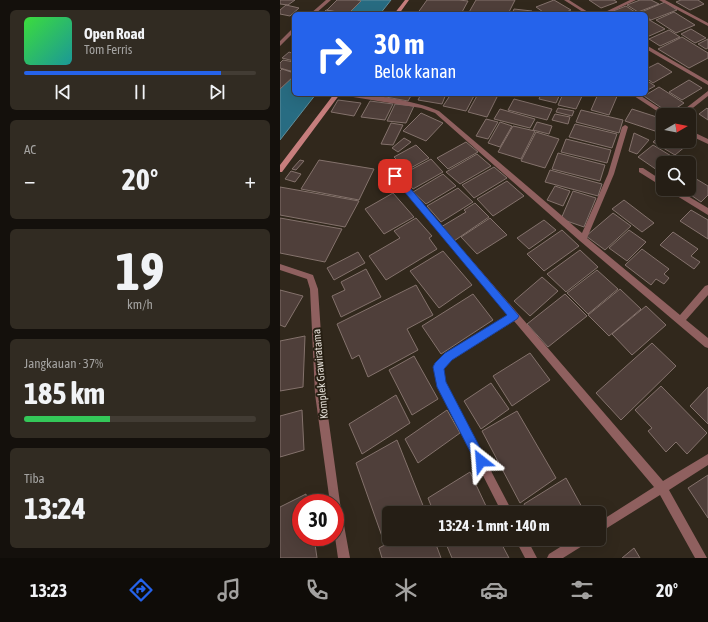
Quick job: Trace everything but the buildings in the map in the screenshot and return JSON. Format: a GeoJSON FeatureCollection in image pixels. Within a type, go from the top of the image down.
{"type":"FeatureCollection","features":[{"type":"Feature","properties":{"kind":"main road"},"geometry":{"type":"LineString","coordinates":[[398,12],[407,0]]}},
{"type":"Feature","properties":{"kind":"main road"},"geometry":{"type":"LineString","coordinates":[[280,170],[336,96]]}},
{"type":"Feature","properties":{"kind":"street"},"geometry":{"type":"LineString","coordinates":[[314,12],[329,0]]}},
{"type":"Feature","properties":{"kind":"street"},"geometry":{"type":"LineString","coordinates":[[566,0],[587,12]]}},
{"type":"Feature","properties":{"kind":"street"},"geometry":{"type":"LineString","coordinates":[[607,12],[634,0]]}},
{"type":"Feature","properties":{"kind":"street"},"geometry":{"type":"LineString","coordinates":[[661,0],[708,25]]}},
{"type":"Feature","properties":{"kind":"street"},"geometry":{"type":"LineString","coordinates":[[280,44],[292,31]]}},
{"type":"Feature","properties":{"kind":"street"},"geometry":{"type":"LineString","coordinates":[[648,48],[708,83]]}},
{"type":"Feature","properties":{"kind":"street"},"geometry":{"type":"LineString","coordinates":[[689,108],[708,93]]}},
{"type":"Feature","properties":{"kind":"street"},"geometry":{"type":"LineString","coordinates":[[360,96],[422,106],[437,112],[583,239],[708,344]]}},
{"type":"Feature","properties":{"kind":"street"},"geometry":{"type":"LineString","coordinates":[[637,96],[656,108]]}},
{"type":"Feature","properties":{"kind":"street"},"geometry":{"type":"LineString","coordinates":[[583,239],[611,174],[625,127]]}},
{"type":"Feature","properties":{"kind":"street"},"geometry":{"type":"LineString","coordinates":[[696,136],[708,142]]}},
{"type":"Feature","properties":{"kind":"street"},"geometry":{"type":"LineString","coordinates":[[641,170],[656,180]]}},
{"type":"Feature","properties":{"kind":"street"},"geometry":{"type":"LineString","coordinates":[[395,176],[662,488],[702,558]]}},
{"type":"Feature","properties":{"kind":"street"},"geometry":{"type":"LineString","coordinates":[[682,196],[708,212]]}},
{"type":"Feature","properties":{"kind":"street","name":"Komplek Grawiratama"},"geometry":{"type":"LineString","coordinates":[[280,267],[310,277],[314,289],[320,394],[334,494]]}},
{"type":"Feature","properties":{"kind":"street"},"geometry":{"type":"LineString","coordinates":[[681,320],[708,289]]}},
{"type":"Feature","properties":{"kind":"street"},"geometry":{"type":"LineString","coordinates":[[504,506],[440,384],[438,367],[449,357],[514,316]]}},
{"type":"Feature","properties":{"kind":"street"},"geometry":{"type":"LineString","coordinates":[[606,524],[708,459]]}},
{"type":"Feature","properties":{"kind":"street","name":"Komplek Grawiratama"},"geometry":{"type":"LineString","coordinates":[[342,546],[344,558]]}},
{"type":"Feature","properties":{"kind":"street"},"geometry":{"type":"LineString","coordinates":[[525,546],[531,558]]}},
{"type":"Feature","properties":{"kind":"street"},"geometry":{"type":"LineString","coordinates":[[553,558],[572,546]]}},
{"type":"Feature","properties":{"kind":"water"},"geometry":{"type":"Polygon","coordinates":[[[346,0],[391,0],[382,12],[333,12],[346,0]]]}},
{"type":"Feature","properties":{"kind":"water"},"geometry":{"type":"Polygon","coordinates":[[[292,64],[292,96],[314,96],[280,140],[280,78],[292,64]]]}},
{"type":"Feature","properties":{"kind":"route"},"geometry":{"type":"LineString","coordinates":[[395,176],[514,316],[449,357],[438,367],[440,384],[481,461]]}}]}
